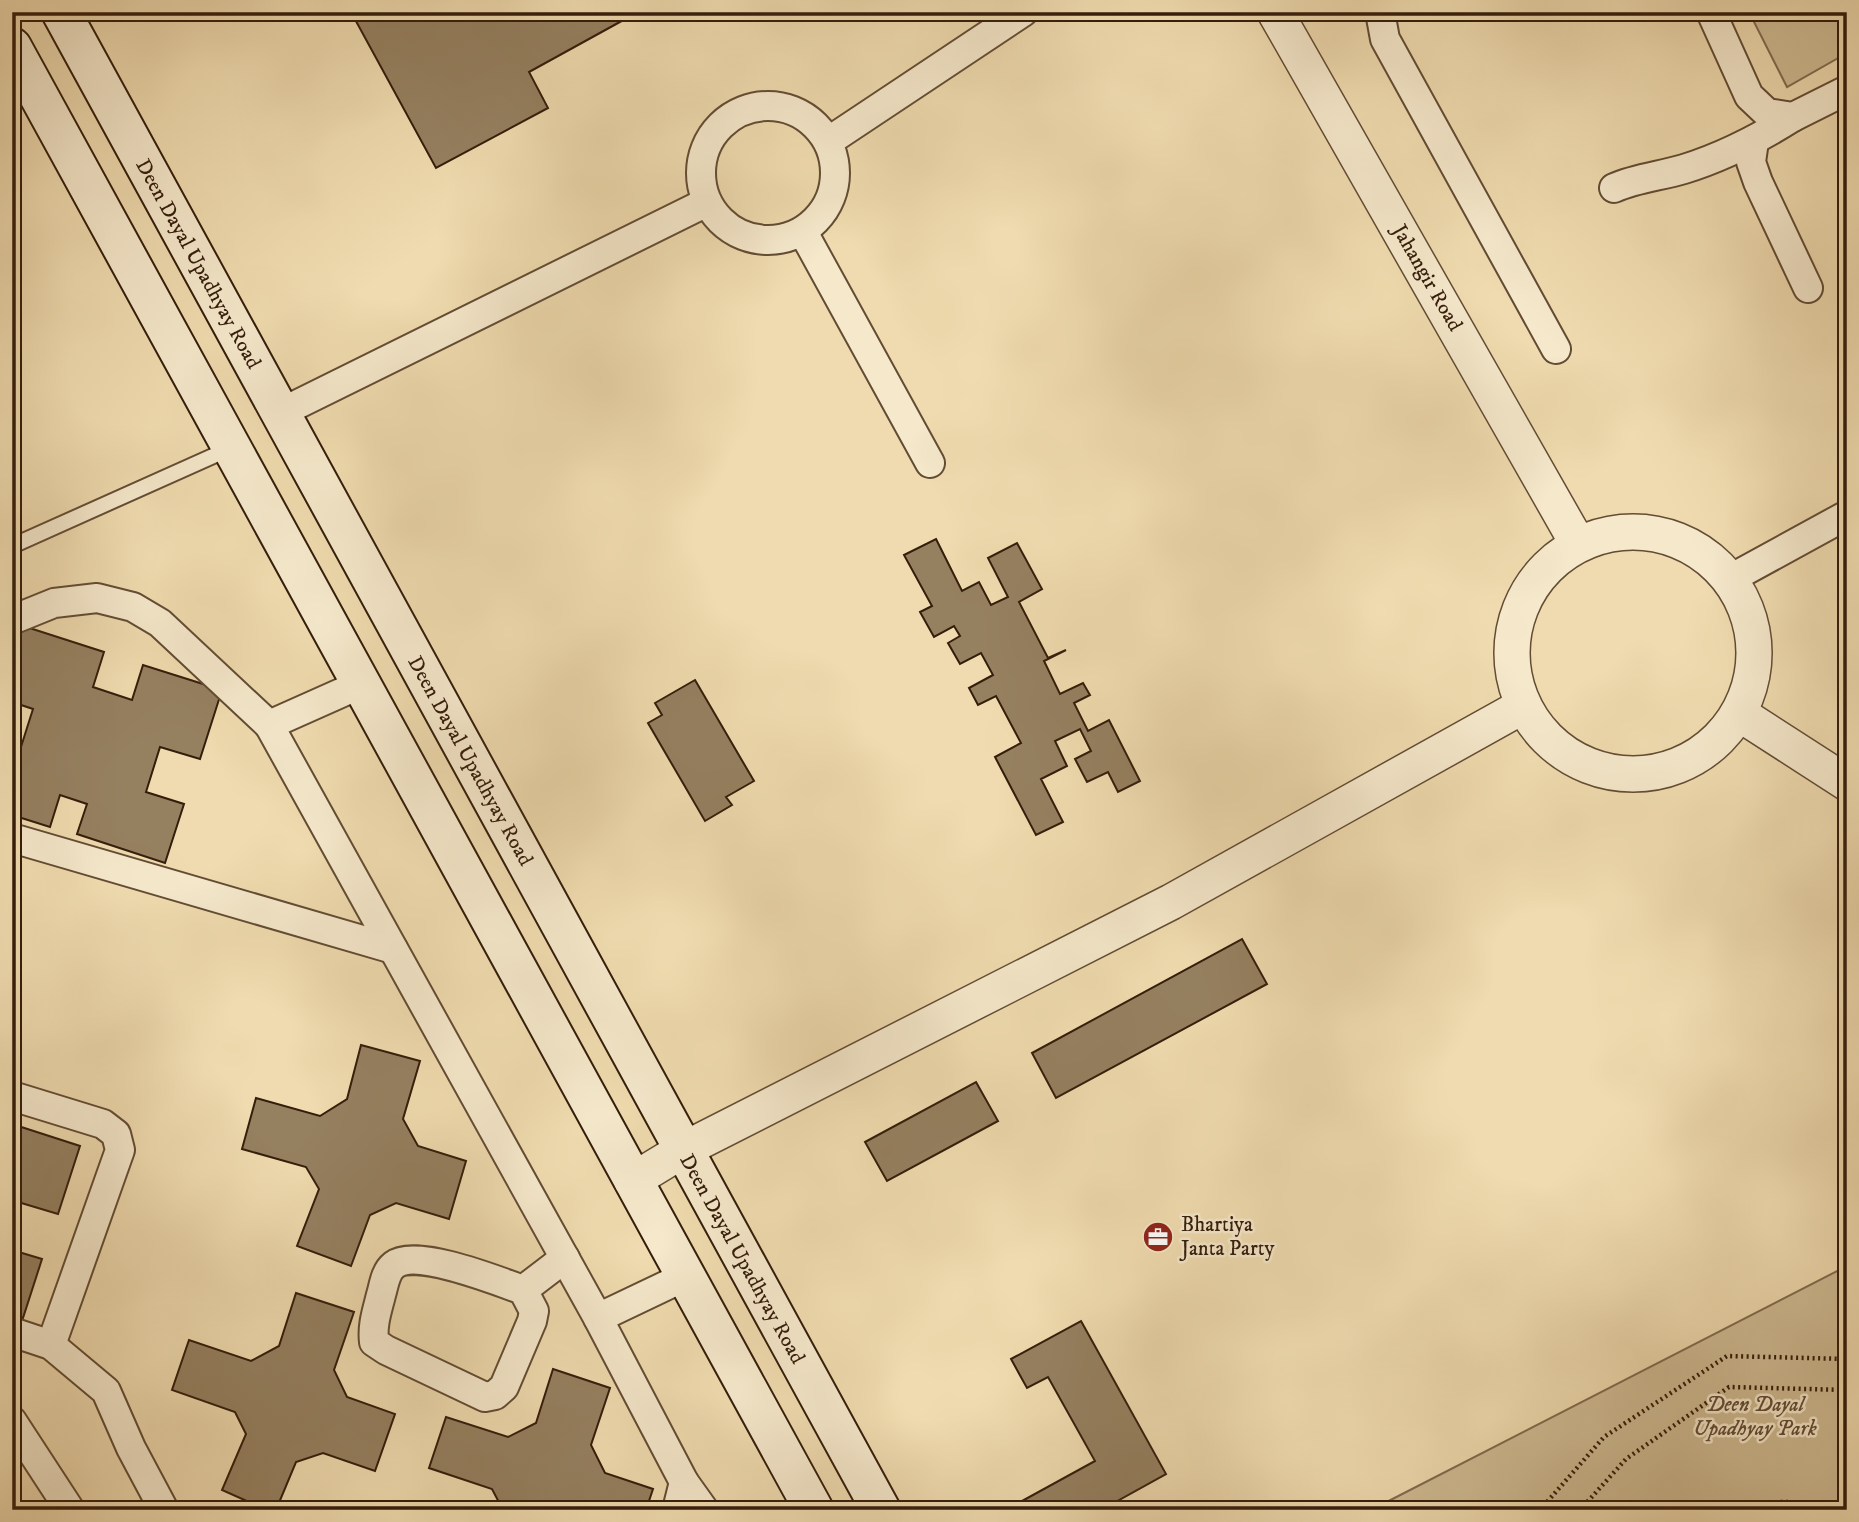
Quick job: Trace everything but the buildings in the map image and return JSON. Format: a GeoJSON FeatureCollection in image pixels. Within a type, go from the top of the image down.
{"type":"FeatureCollection","features":[{"type":"Feature","properties":{"kind":"main road","name":"Deen Dayal Upadhyay Road"},"geometry":{"type":"LineString","coordinates":[[61,12],[881,1510]]}},
{"type":"Feature","properties":{"kind":"main road"},"geometry":{"type":"LineString","coordinates":[[12,47],[814,1510]]}},
{"type":"Feature","properties":{"kind":"street"},"geometry":{"type":"LineString","coordinates":[[828,141],[1023,12]]}},
{"type":"Feature","properties":{"kind":"street"},"geometry":{"type":"LineString","coordinates":[[1380,12],[1385,39],[1556,349]]}},
{"type":"Feature","properties":{"kind":"street"},"geometry":{"type":"LineString","coordinates":[[1711,12],[1749,96],[1767,114],[1793,117]]}},
{"type":"Feature","properties":{"kind":"street","name":"Jahangir Road"},"geometry":{"type":"LineString","coordinates":[[1285,15],[1578,544]]}},
{"type":"Feature","properties":{"kind":"street"},"geometry":{"type":"LineString","coordinates":[[1614,188],[1685,169],[1754,141],[1793,117],[1847,90]]}},
{"type":"Feature","properties":{"kind":"street"},"geometry":{"type":"LineString","coordinates":[[774,105],[805,116],[828,141],[836,163],[836,186],[825,210],[803,232],[779,240],[753,239],[724,224],[706,202],[700,179],[703,154],[713,132],[727,118],[751,107],[774,105]]}},
{"type":"Feature","properties":{"kind":"street"},"geometry":{"type":"LineString","coordinates":[[1754,141],[1751,162],[1758,182],[1808,288]]}},
{"type":"Feature","properties":{"kind":"street"},"geometry":{"type":"LineString","coordinates":[[280,413],[706,202]]}},
{"type":"Feature","properties":{"kind":"street"},"geometry":{"type":"LineString","coordinates":[[803,232],[930,463]]}},
{"type":"Feature","properties":{"kind":"street"},"geometry":{"type":"LineString","coordinates":[[1730,579],[1847,515]]}},
{"type":"Feature","properties":{"kind":"street"},"geometry":{"type":"LineString","coordinates":[[1619,532],[1655,533],[1695,548],[1730,579],[1750,617],[1755,660],[1740,714],[1712,747],[1676,768],[1654,774],[1611,774],[1571,758],[1544,737],[1523,706],[1511,666],[1513,631],[1527,592],[1554,559],[1578,544],[1619,532]]}},
{"type":"Feature","properties":{"kind":"street"},"geometry":{"type":"LineString","coordinates":[[12,620],[54,603],[97,597],[133,607],[160,623],[268,725],[598,1318],[684,1482],[704,1510]]}},
{"type":"Feature","properties":{"kind":"street"},"geometry":{"type":"LineString","coordinates":[[268,725],[361,684]]}},
{"type":"Feature","properties":{"kind":"street"},"geometry":{"type":"LineString","coordinates":[[632,1181],[683,1150],[1171,902],[1523,706]]}},
{"type":"Feature","properties":{"kind":"street"},"geometry":{"type":"LineString","coordinates":[[1740,714],[1847,783]]}},
{"type":"Feature","properties":{"kind":"street"},"geometry":{"type":"LineString","coordinates":[[12,838],[393,949]]}},
{"type":"Feature","properties":{"kind":"street"},"geometry":{"type":"LineString","coordinates":[[12,1096],[103,1124],[116,1134],[120,1150],[51,1345]]}},
{"type":"Feature","properties":{"kind":"street"},"geometry":{"type":"LineString","coordinates":[[523,1290],[565,1258]]}},
{"type":"Feature","properties":{"kind":"street"},"geometry":{"type":"LineString","coordinates":[[407,1260],[456,1267],[523,1290],[534,1311],[532,1321],[504,1387],[495,1395],[485,1397],[374,1342],[372,1329],[387,1273],[394,1265],[407,1260]]}},
{"type":"Feature","properties":{"kind":"street"},"geometry":{"type":"LineString","coordinates":[[598,1318],[686,1276]]}},
{"type":"Feature","properties":{"kind":"street"},"geometry":{"type":"LineString","coordinates":[[12,1332],[51,1345],[106,1391],[131,1448],[164,1510]]}},
{"type":"Feature","properties":{"kind":"street"},"geometry":{"type":"LineString","coordinates":[[12,1422],[71,1510]]}},
{"type":"Feature","properties":{"kind":"street"},"geometry":{"type":"LineString","coordinates":[[677,1510],[684,1482]]}},
{"type":"Feature","properties":{"kind":"lane"},"geometry":{"type":"LineString","coordinates":[[12,546],[232,448]]}},
{"type":"Feature","properties":{"kind":"path"},"geometry":{"type":"LineString","coordinates":[[1540,1510],[1604,1437],[1727,1356],[1847,1359]]}},
{"type":"Feature","properties":{"kind":"path"},"geometry":{"type":"LineString","coordinates":[[1580,1510],[1626,1459],[1729,1387],[1847,1390]]}},
{"type":"Feature","properties":{"kind":"path"},"geometry":{"type":"LineString","coordinates":[[1760,1510],[1780,1502],[1847,1503],[1845,1510]]}},
{"type":"Feature","properties":{"kind":"green space"},"geometry":{"type":"Polygon","coordinates":[[[1749,12],[1847,12],[1847,53],[1787,87],[1749,12]]]}},
{"type":"Feature","properties":{"kind":"green space","name":"Deen Dayal Upadhyay Park"},"geometry":{"type":"Polygon","coordinates":[[[1847,1266],[1847,1510],[1371,1510],[1847,1266]]]}},
{"type":"Feature","properties":{"kind":"place","name":"Bhartiya Janta Party"},"geometry":{"type":"Point","coordinates":[1158,1237]}}]}
